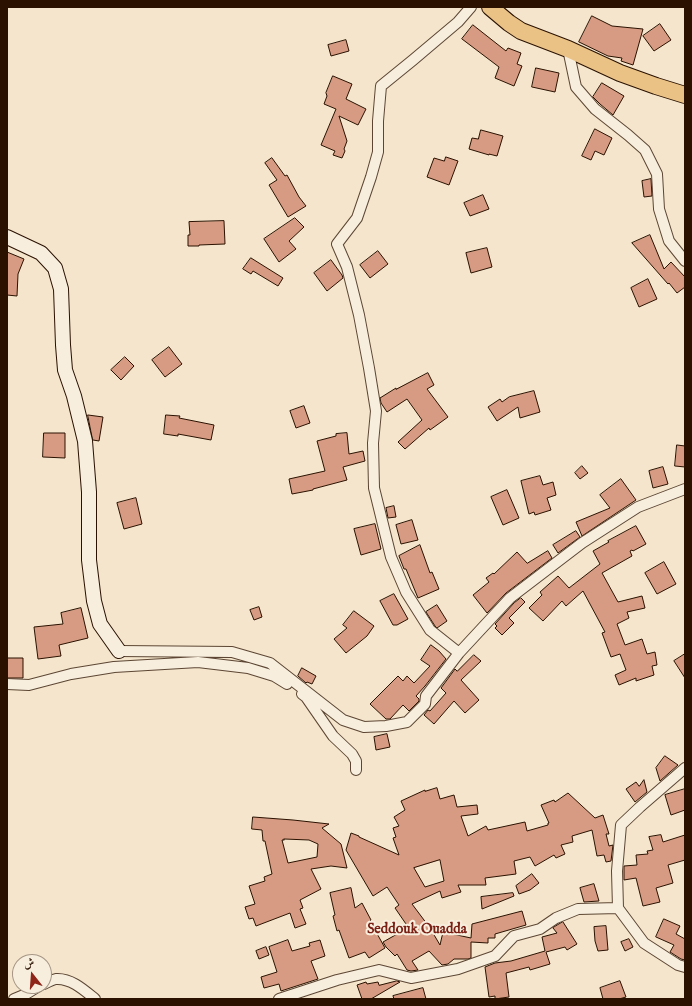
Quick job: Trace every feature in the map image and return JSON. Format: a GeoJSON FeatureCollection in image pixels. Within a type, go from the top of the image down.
{"type":"FeatureCollection","features":[{"type":"Feature","properties":{"kind":"main road"},"geometry":{"type":"LineString","coordinates":[[490,7],[509,24],[521,31],[568,49],[620,73],[685,95]]}},
{"type":"Feature","properties":{"kind":"street"},"geometry":{"type":"LineString","coordinates":[[458,653],[430,630],[406,592],[391,557],[374,488],[373,443],[376,411],[369,368],[359,315],[347,267],[337,244],[357,218],[378,152],[380,86],[458,22],[471,7]]}},
{"type":"Feature","properties":{"kind":"street"},"geometry":{"type":"LineString","coordinates":[[568,49],[576,87],[595,109],[645,150],[657,174],[659,209],[669,241],[685,261]]}},
{"type":"Feature","properties":{"kind":"street"},"geometry":{"type":"LineString","coordinates":[[7,237],[41,252],[55,268],[61,289],[65,370],[74,396],[85,441],[89,492],[89,560],[94,601],[100,624],[119,651],[232,652],[270,663],[343,720],[364,727],[386,726],[408,722],[425,704],[426,696],[458,653],[510,598],[582,543],[638,507],[685,489]]}},
{"type":"Feature","properties":{"kind":"street"},"geometry":{"type":"LineString","coordinates":[[7,684],[29,685],[71,674],[114,667],[198,662],[248,668],[274,676],[306,697],[332,736],[352,754],[356,761],[356,770]]}},
{"type":"Feature","properties":{"kind":"street"},"geometry":{"type":"LineString","coordinates":[[685,768],[645,802],[621,826],[617,871],[618,908],[644,943],[678,965],[685,967]]}},
{"type":"Feature","properties":{"kind":"street"},"geometry":{"type":"LineString","coordinates":[[279,999],[337,980],[379,970],[411,978],[458,969],[495,956],[514,936],[540,929],[556,918],[578,909],[618,908]]}},
{"type":"Feature","properties":{"kind":"street"},"geometry":{"type":"LineString","coordinates":[[52,980],[65,980],[79,987],[95,999]]}},
{"type":"Feature","properties":{"kind":"street"},"geometry":{"type":"LineString","coordinates":[[14,999],[26,994]]}},
{"type":"Feature","properties":{"kind":"building"},"geometry":{"type":"Polygon","coordinates":[[[592,16],[612,26],[643,29],[633,65],[621,61],[622,58],[608,56],[579,42],[592,16]]]}},
{"type":"Feature","properties":{"kind":"building"},"geometry":{"type":"Polygon","coordinates":[[[660,24],[671,40],[654,51],[643,36],[660,24]]]}},
{"type":"Feature","properties":{"kind":"building"},"geometry":{"type":"Polygon","coordinates":[[[473,25],[506,51],[508,48],[521,53],[517,64],[522,66],[514,86],[495,78],[499,67],[462,39],[473,25]]]}},
{"type":"Feature","properties":{"kind":"building"},"geometry":{"type":"Polygon","coordinates":[[[346,40],[349,51],[331,56],[328,45],[346,40]]]}},
{"type":"Feature","properties":{"kind":"building"},"geometry":{"type":"Polygon","coordinates":[[[536,68],[559,73],[555,92],[532,87],[536,68]]]}},
{"type":"Feature","properties":{"kind":"building"},"geometry":{"type":"Polygon","coordinates":[[[333,76],[352,84],[346,99],[366,109],[358,125],[339,116],[347,141],[342,158],[333,155],[335,151],[321,145],[336,109],[324,104],[327,96],[326,93],[333,76]]]}},
{"type":"Feature","properties":{"kind":"building"},"geometry":{"type":"Polygon","coordinates":[[[602,83],[624,96],[613,115],[593,97],[602,83]]]}},
{"type":"Feature","properties":{"kind":"building"},"geometry":{"type":"Polygon","coordinates":[[[595,129],[612,138],[604,155],[595,151],[591,160],[582,156],[595,129]]]}},
{"type":"Feature","properties":{"kind":"building"},"geometry":{"type":"Polygon","coordinates":[[[481,130],[503,136],[497,156],[469,149],[472,138],[478,139],[481,130]]]}},
{"type":"Feature","properties":{"kind":"building"},"geometry":{"type":"Polygon","coordinates":[[[446,157],[458,161],[449,185],[427,177],[434,158],[444,161],[446,157]]]}},
{"type":"Feature","properties":{"kind":"building"},"geometry":{"type":"Polygon","coordinates":[[[272,158],[285,176],[287,175],[299,197],[306,206],[288,217],[269,185],[277,180],[265,163],[272,158]]]}},
{"type":"Feature","properties":{"kind":"building"},"geometry":{"type":"Polygon","coordinates":[[[651,179],[652,196],[644,197],[642,181],[651,179]]]}},
{"type":"Feature","properties":{"kind":"building"},"geometry":{"type":"Polygon","coordinates":[[[483,195],[489,209],[470,216],[464,203],[483,195]]]}},
{"type":"Feature","properties":{"kind":"building"},"geometry":{"type":"Polygon","coordinates":[[[295,218],[304,227],[289,241],[296,249],[279,262],[264,239],[295,218]]]}},
{"type":"Feature","properties":{"kind":"building"},"geometry":{"type":"Polygon","coordinates":[[[224,221],[225,244],[188,246],[188,235],[190,235],[189,222],[224,221]]]}},
{"type":"Feature","properties":{"kind":"building"},"geometry":{"type":"Polygon","coordinates":[[[650,235],[664,269],[671,262],[685,277],[685,287],[677,293],[632,243],[650,235]]]}},
{"type":"Feature","properties":{"kind":"building"},"geometry":{"type":"Polygon","coordinates":[[[487,248],[492,267],[471,273],[466,253],[487,248]]]}},
{"type":"Feature","properties":{"kind":"building"},"geometry":{"type":"Polygon","coordinates":[[[378,251],[388,264],[370,278],[360,265],[378,251]]]}},
{"type":"Feature","properties":{"kind":"building"},"geometry":{"type":"Polygon","coordinates":[[[7,252],[24,259],[18,274],[17,296],[7,295],[7,252]]]}},
{"type":"Feature","properties":{"kind":"building"},"geometry":{"type":"Polygon","coordinates":[[[251,258],[283,278],[278,286],[253,271],[251,274],[243,269],[251,258]]]}},
{"type":"Feature","properties":{"kind":"building"},"geometry":{"type":"Polygon","coordinates":[[[331,260],[343,278],[327,291],[314,273],[331,260]]]}},
{"type":"Feature","properties":{"kind":"building"},"geometry":{"type":"Polygon","coordinates":[[[648,279],[657,299],[639,307],[631,288],[648,279]]]}},
{"type":"Feature","properties":{"kind":"building"},"geometry":{"type":"Polygon","coordinates":[[[169,347],[182,364],[165,377],[152,360],[169,347]]]}},
{"type":"Feature","properties":{"kind":"building"},"geometry":{"type":"Polygon","coordinates":[[[125,357],[134,366],[121,380],[111,370],[125,357]]]}},
{"type":"Feature","properties":{"kind":"building"},"geometry":{"type":"Polygon","coordinates":[[[428,373],[434,385],[427,389],[448,417],[430,430],[429,428],[405,449],[398,442],[422,420],[407,399],[387,412],[381,403],[380,398],[396,388],[428,373]]]}},
{"type":"Feature","properties":{"kind":"building"},"geometry":{"type":"Polygon","coordinates":[[[534,391],[540,412],[520,418],[518,407],[497,421],[488,407],[500,399],[502,402],[509,397],[534,391]]]}},
{"type":"Feature","properties":{"kind":"building"},"geometry":{"type":"Polygon","coordinates":[[[304,406],[310,423],[296,428],[290,411],[304,406]]]}},
{"type":"Feature","properties":{"kind":"building"},"geometry":{"type":"Polygon","coordinates":[[[88,415],[103,417],[99,441],[93,440],[88,415]]]}},
{"type":"Feature","properties":{"kind":"building"},"geometry":{"type":"Polygon","coordinates":[[[166,415],[180,416],[179,418],[214,425],[211,440],[178,434],[178,436],[164,434],[166,415]]]}},
{"type":"Feature","properties":{"kind":"building"},"geometry":{"type":"Polygon","coordinates":[[[44,433],[65,433],[65,458],[43,457],[44,433]]]}},
{"type":"Feature","properties":{"kind":"building"},"geometry":{"type":"Polygon","coordinates":[[[347,433],[349,454],[363,451],[365,461],[343,467],[347,480],[313,490],[292,494],[289,479],[325,471],[317,441],[336,436],[336,434],[347,433]]]}},
{"type":"Feature","properties":{"kind":"building"},"geometry":{"type":"Polygon","coordinates":[[[677,445],[685,446],[685,467],[675,466],[677,445]]]}},
{"type":"Feature","properties":{"kind":"building"},"geometry":{"type":"Polygon","coordinates":[[[582,466],[588,473],[580,479],[575,473],[582,466]]]}},
{"type":"Feature","properties":{"kind":"building"},"geometry":{"type":"Polygon","coordinates":[[[663,467],[668,484],[653,488],[649,471],[663,467]]]}},
{"type":"Feature","properties":{"kind":"building"},"geometry":{"type":"Polygon","coordinates":[[[540,476],[543,485],[553,482],[556,495],[547,498],[551,510],[535,515],[534,512],[529,514],[521,481],[540,476]]]}},
{"type":"Feature","properties":{"kind":"building"},"geometry":{"type":"Polygon","coordinates":[[[621,479],[636,500],[582,536],[576,522],[610,508],[600,495],[621,479]]]}},
{"type":"Feature","properties":{"kind":"building"},"geometry":{"type":"Polygon","coordinates":[[[507,490],[519,518],[503,525],[491,497],[507,490]]]}},
{"type":"Feature","properties":{"kind":"building"},"geometry":{"type":"Polygon","coordinates":[[[136,498],[142,524],[124,529],[117,503],[136,498]]]}},
{"type":"Feature","properties":{"kind":"building"},"geometry":{"type":"Polygon","coordinates":[[[394,506],[396,517],[388,518],[386,508],[394,506]]]}},
{"type":"Feature","properties":{"kind":"building"},"geometry":{"type":"Polygon","coordinates":[[[412,520],[418,540],[401,544],[396,525],[412,520]]]}},
{"type":"Feature","properties":{"kind":"building"},"geometry":{"type":"Polygon","coordinates":[[[375,524],[381,549],[361,555],[354,529],[375,524]]]}},
{"type":"Feature","properties":{"kind":"building"},"geometry":{"type":"Polygon","coordinates":[[[636,526],[646,544],[633,551],[630,551],[632,556],[602,573],[618,602],[642,596],[645,608],[627,612],[629,618],[617,624],[625,645],[642,639],[647,654],[655,652],[657,665],[652,666],[654,675],[636,681],[636,678],[619,685],[615,675],[626,670],[620,654],[611,657],[602,633],[605,632],[583,591],[566,606],[562,601],[543,621],[529,608],[542,595],[540,592],[558,576],[569,588],[600,564],[593,551],[636,526]]]}},
{"type":"Feature","properties":{"kind":"building"},"geometry":{"type":"Polygon","coordinates":[[[576,531],[580,537],[558,553],[553,545],[576,531]]]}},
{"type":"Feature","properties":{"kind":"building"},"geometry":{"type":"Polygon","coordinates":[[[420,545],[430,573],[432,572],[439,589],[418,598],[399,556],[420,545]]]}},
{"type":"Feature","properties":{"kind":"building"},"geometry":{"type":"Polygon","coordinates":[[[548,551],[552,558],[506,593],[487,613],[473,595],[489,582],[486,578],[493,573],[494,574],[517,552],[527,563],[548,551]]]}},
{"type":"Feature","properties":{"kind":"building"},"geometry":{"type":"Polygon","coordinates":[[[664,562],[676,584],[657,594],[645,573],[664,562]]]}},
{"type":"Feature","properties":{"kind":"building"},"geometry":{"type":"Polygon","coordinates":[[[394,594],[408,619],[397,625],[393,625],[380,601],[394,594]]]}},
{"type":"Feature","properties":{"kind":"building"},"geometry":{"type":"Polygon","coordinates":[[[521,598],[525,602],[509,618],[514,623],[502,635],[495,628],[497,626],[495,624],[514,603],[521,598]]]}},
{"type":"Feature","properties":{"kind":"building"},"geometry":{"type":"Polygon","coordinates":[[[437,605],[447,621],[437,628],[426,612],[437,605]]]}},
{"type":"Feature","properties":{"kind":"building"},"geometry":{"type":"Polygon","coordinates":[[[259,607],[262,617],[254,620],[250,610],[259,607]]]}},
{"type":"Feature","properties":{"kind":"building"},"geometry":{"type":"Polygon","coordinates":[[[81,608],[88,638],[59,645],[61,656],[38,659],[34,627],[63,624],[61,613],[81,608]]]}},
{"type":"Feature","properties":{"kind":"building"},"geometry":{"type":"Polygon","coordinates":[[[354,611],[374,626],[367,636],[346,653],[334,639],[347,628],[343,625],[354,611]]]}},
{"type":"Feature","properties":{"kind":"building"},"geometry":{"type":"Polygon","coordinates":[[[431,645],[446,659],[416,696],[419,701],[409,711],[403,705],[390,719],[386,719],[370,704],[398,676],[403,681],[407,676],[414,683],[430,666],[421,660],[431,645]]]}},
{"type":"Feature","properties":{"kind":"building"},"geometry":{"type":"Polygon","coordinates":[[[685,654],[685,678],[674,661],[685,654]]]}},
{"type":"Feature","properties":{"kind":"building"},"geometry":{"type":"Polygon","coordinates":[[[474,655],[481,661],[461,680],[479,700],[465,713],[454,701],[434,724],[424,715],[428,710],[430,711],[446,693],[441,688],[455,669],[457,671],[474,655]]]}},
{"type":"Feature","properties":{"kind":"building"},"geometry":{"type":"Polygon","coordinates":[[[7,658],[23,658],[23,678],[7,678],[7,658]]]}},
{"type":"Feature","properties":{"kind":"building"},"geometry":{"type":"Polygon","coordinates":[[[302,668],[316,676],[312,684],[306,683],[298,676],[302,668]]]}},
{"type":"Feature","properties":{"kind":"building"},"geometry":{"type":"Polygon","coordinates":[[[387,734],[390,747],[376,750],[374,737],[387,734]]]}},
{"type":"Feature","properties":{"kind":"building"},"geometry":{"type":"Polygon","coordinates":[[[665,756],[678,765],[660,781],[656,768],[665,756]]]}},
{"type":"Feature","properties":{"kind":"building"},"geometry":{"type":"Polygon","coordinates":[[[644,780],[647,792],[635,802],[626,789],[636,782],[639,786],[644,780]]]}},
{"type":"Feature","properties":{"kind":"building"},"geometry":{"type":"Polygon","coordinates":[[[437,788],[440,799],[454,795],[457,807],[477,805],[478,814],[461,816],[468,836],[486,826],[488,830],[525,822],[527,831],[548,825],[549,823],[541,805],[554,800],[555,802],[568,793],[595,818],[603,815],[609,834],[606,834],[609,846],[613,845],[611,861],[606,862],[604,855],[597,856],[592,830],[572,836],[573,842],[561,845],[565,854],[556,858],[554,855],[535,866],[530,857],[514,861],[516,874],[485,878],[486,885],[458,885],[461,892],[442,898],[440,891],[412,904],[430,928],[440,945],[443,932],[471,938],[472,924],[522,911],[526,925],[495,934],[495,938],[488,938],[488,943],[471,942],[471,958],[454,959],[448,964],[442,965],[429,951],[412,961],[418,970],[407,970],[397,954],[395,956],[383,942],[399,933],[398,931],[406,924],[395,908],[399,905],[387,887],[373,896],[346,850],[351,833],[399,855],[393,838],[396,837],[393,828],[399,826],[394,817],[405,810],[401,801],[425,791],[437,788]],[[440,860],[414,868],[425,887],[444,881],[440,860]]]}},
{"type":"Feature","properties":{"kind":"building"},"geometry":{"type":"Polygon","coordinates":[[[685,789],[685,810],[671,815],[665,795],[685,789]]]}},
{"type":"Feature","properties":{"kind":"building"},"geometry":{"type":"Polygon","coordinates":[[[253,817],[329,824],[322,828],[341,844],[347,868],[331,866],[311,869],[321,889],[300,900],[303,908],[300,909],[306,924],[295,928],[290,913],[256,926],[253,918],[249,919],[245,907],[255,904],[249,886],[265,881],[264,877],[272,874],[265,841],[263,841],[262,830],[252,829],[253,817]],[[282,840],[288,863],[317,857],[318,844],[309,840],[282,840]]]}},
{"type":"Feature","properties":{"kind":"building"},"geometry":{"type":"Polygon","coordinates":[[[661,835],[663,842],[685,835],[685,860],[668,865],[673,883],[656,888],[660,902],[643,906],[636,878],[624,880],[624,866],[637,865],[636,855],[648,854],[647,851],[653,850],[649,837],[661,835]]]}},
{"type":"Feature","properties":{"kind":"building"},"geometry":{"type":"Polygon","coordinates":[[[532,874],[539,883],[530,890],[519,894],[516,886],[532,874]]]}},
{"type":"Feature","properties":{"kind":"building"},"geometry":{"type":"Polygon","coordinates":[[[594,884],[599,901],[584,902],[580,888],[594,884]]]}},
{"type":"Feature","properties":{"kind":"building"},"geometry":{"type":"Polygon","coordinates":[[[351,888],[355,908],[362,903],[385,948],[369,958],[365,952],[349,958],[339,930],[337,931],[333,916],[335,915],[330,893],[351,888]]]}},
{"type":"Feature","properties":{"kind":"building"},"geometry":{"type":"Polygon","coordinates":[[[513,893],[514,896],[482,909],[481,897],[513,893]]]}},
{"type":"Feature","properties":{"kind":"building"},"geometry":{"type":"Polygon","coordinates":[[[664,919],[680,926],[676,934],[685,939],[685,960],[670,952],[674,945],[656,937],[664,919]]]}},
{"type":"Feature","properties":{"kind":"building"},"geometry":{"type":"Polygon","coordinates":[[[563,922],[577,944],[567,950],[565,947],[546,952],[550,964],[530,970],[529,967],[506,973],[509,997],[495,999],[495,996],[489,997],[485,967],[495,963],[511,961],[545,951],[542,937],[557,933],[553,928],[563,922]]]}},
{"type":"Feature","properties":{"kind":"building"},"geometry":{"type":"Polygon","coordinates":[[[606,926],[608,950],[598,951],[595,941],[594,927],[606,926]]]}},
{"type":"Feature","properties":{"kind":"building"},"geometry":{"type":"Polygon","coordinates":[[[629,939],[633,947],[625,951],[621,942],[629,939]]]}},
{"type":"Feature","properties":{"kind":"building"},"geometry":{"type":"Polygon","coordinates":[[[288,940],[292,951],[310,946],[309,943],[320,940],[325,956],[311,961],[318,979],[281,991],[279,984],[264,988],[261,977],[277,972],[269,947],[288,940]]]}},
{"type":"Feature","properties":{"kind":"building"},"geometry":{"type":"Polygon","coordinates":[[[266,947],[269,955],[259,959],[256,951],[266,947]]]}},
{"type":"Feature","properties":{"kind":"building"},"geometry":{"type":"Polygon","coordinates":[[[397,981],[400,982],[371,999],[362,999],[357,985],[366,982],[367,984],[378,982],[379,985],[397,981]]]}},
{"type":"Feature","properties":{"kind":"building"},"geometry":{"type":"Polygon","coordinates":[[[620,981],[626,997],[619,999],[603,999],[600,988],[620,981]]]}},
{"type":"Feature","properties":{"kind":"building"},"geometry":{"type":"Polygon","coordinates":[[[423,988],[426,999],[394,999],[393,996],[423,988]]]}},
{"type":"Feature","properties":{"kind":"district","name":"Seddouk Ouadda"},"geometry":{"type":"Point","coordinates":[417,930]}}]}
